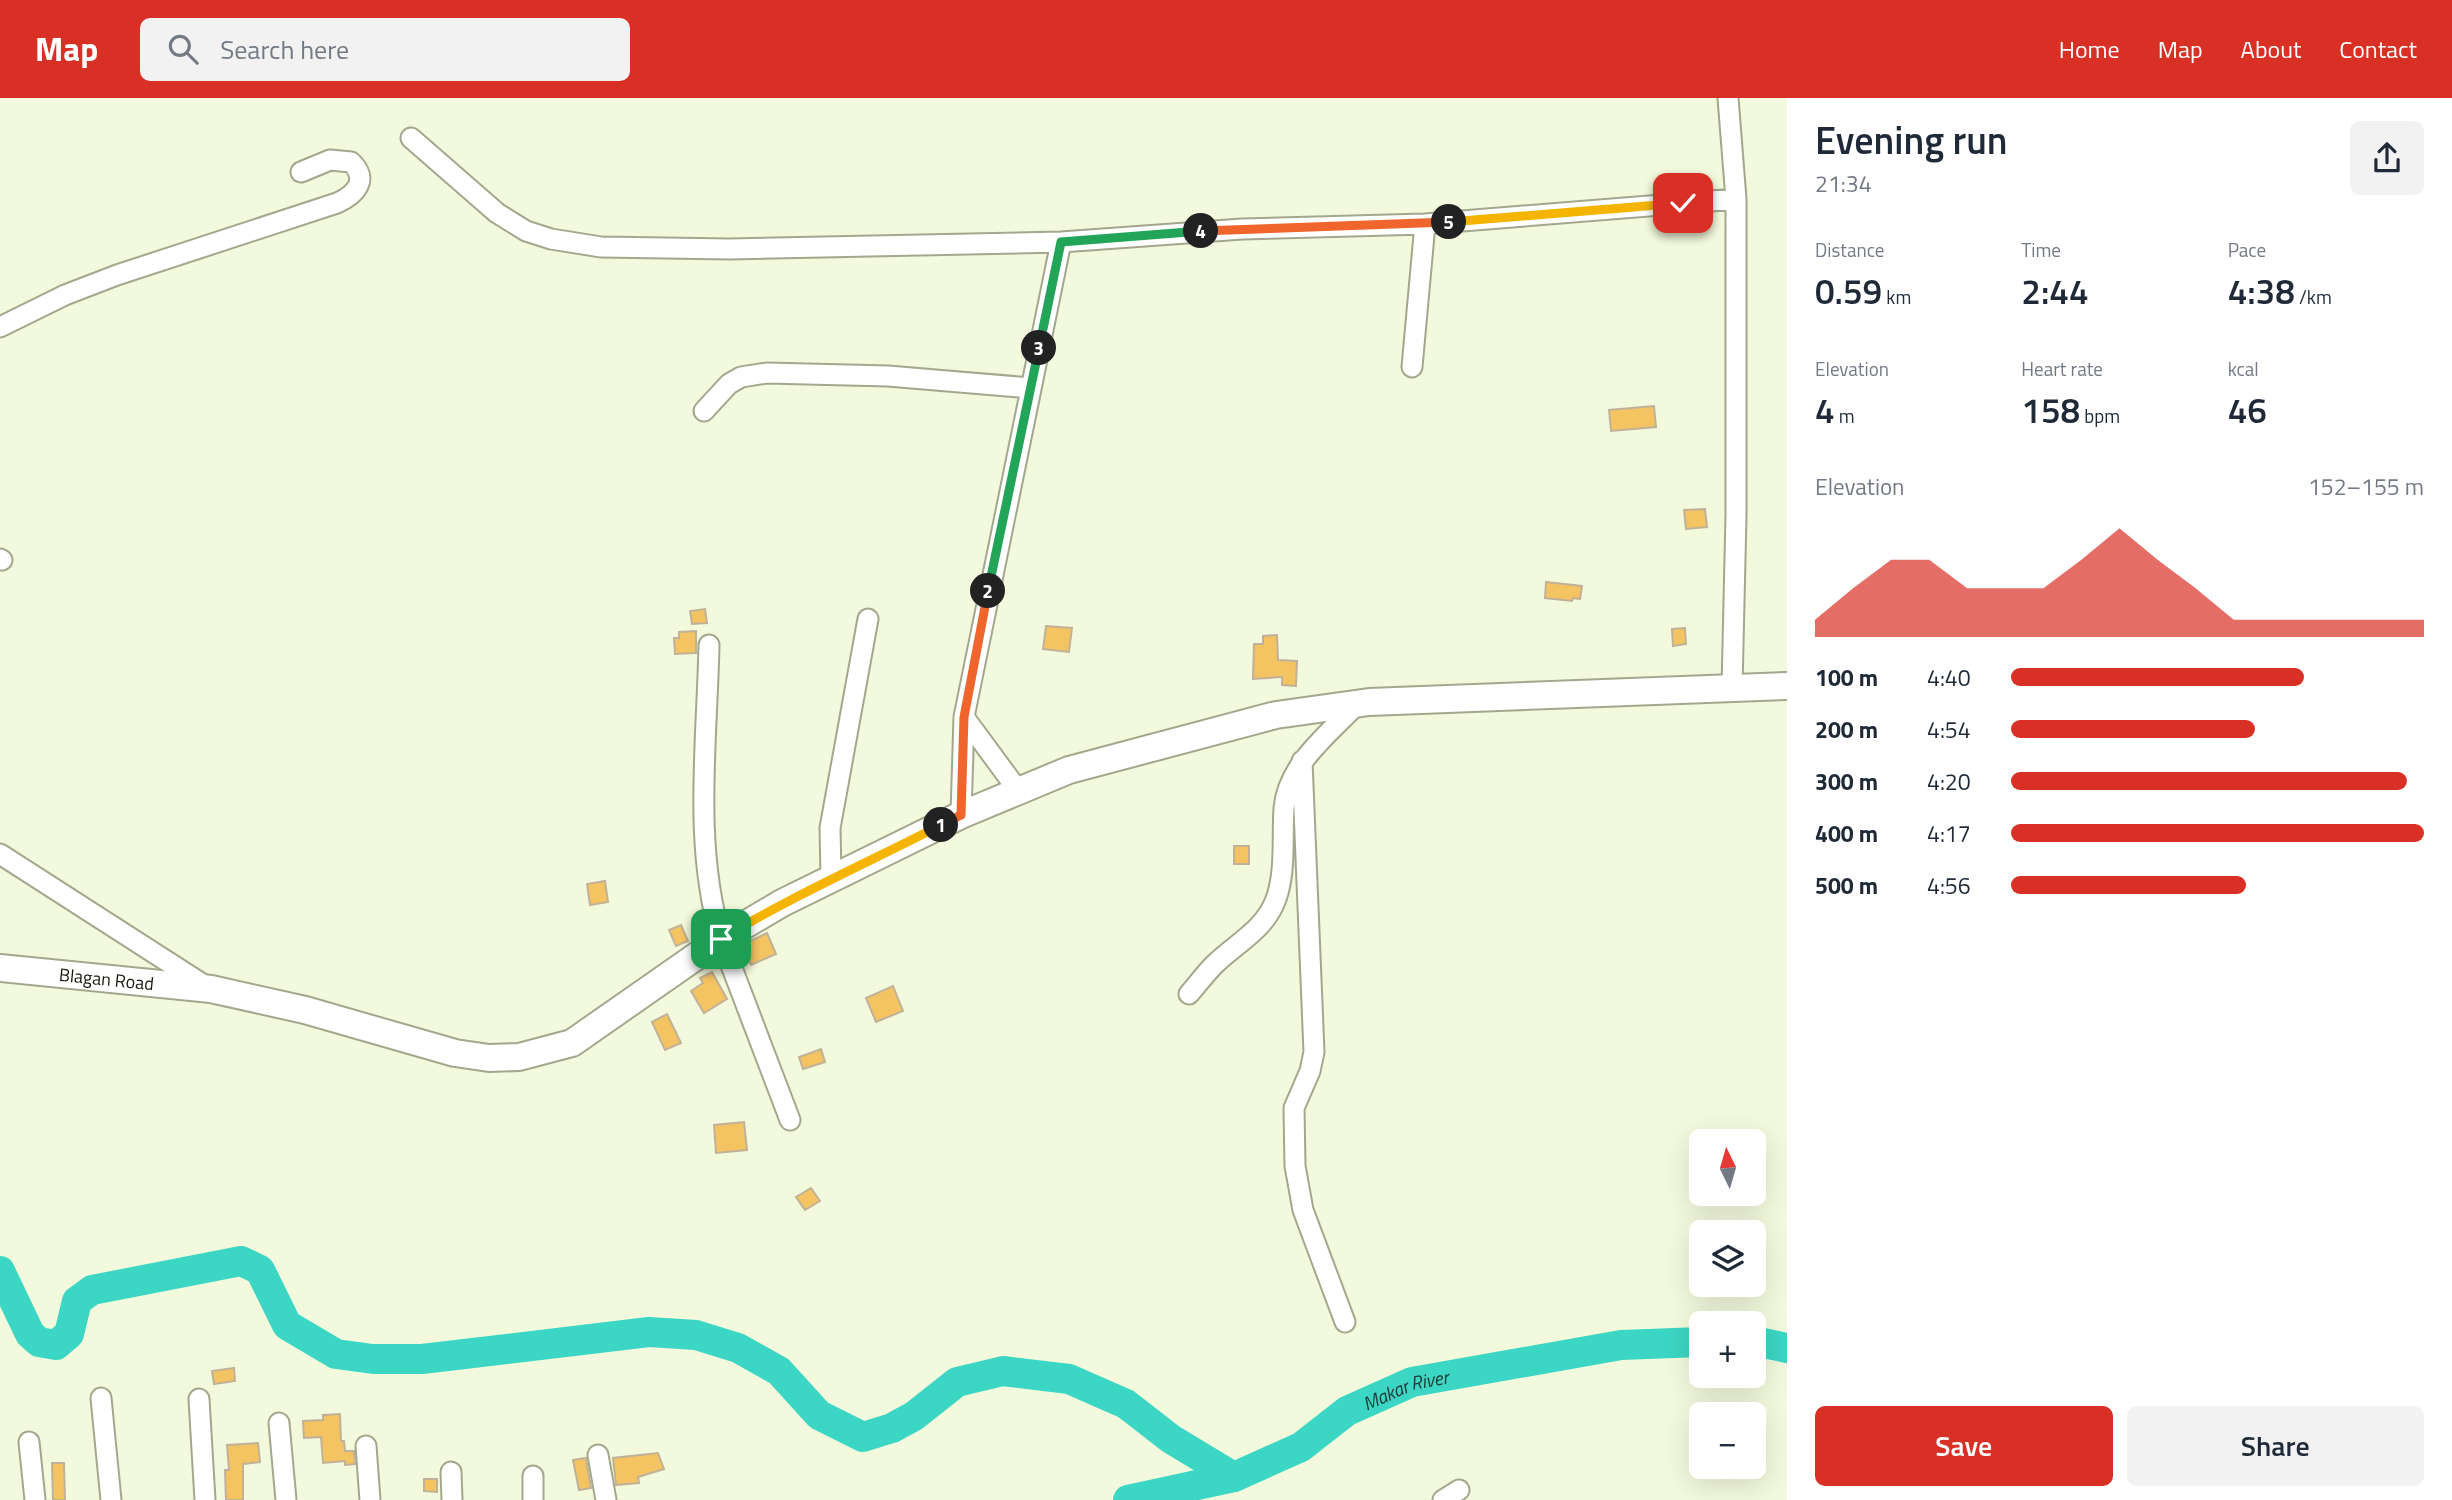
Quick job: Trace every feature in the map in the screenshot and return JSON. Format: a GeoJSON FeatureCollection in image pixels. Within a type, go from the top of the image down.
{"type":"FeatureCollection","features":[{"type":"Feature","properties":{"kind":"street"},"geometry":{"type":"LineString","coordinates":[[1728,98],[1736,199],[1736,515],[1732,688]]}},
{"type":"Feature","properties":{"kind":"street"},"geometry":{"type":"LineString","coordinates":[[411,138],[497,213],[526,231],[574,244],[730,249],[1061,242],[1241,229],[1425,224],[1736,199]]}},
{"type":"Feature","properties":{"kind":"street"},"geometry":{"type":"LineString","coordinates":[[0,327],[65,295],[337,203],[353,196],[359,188],[360,178],[351,162],[330,160],[301,172]]}},
{"type":"Feature","properties":{"kind":"street"},"geometry":{"type":"LineString","coordinates":[[1412,367],[1425,224]]}},
{"type":"Feature","properties":{"kind":"street"},"geometry":{"type":"LineString","coordinates":[[961,815],[964,717],[1061,242]]}},
{"type":"Feature","properties":{"kind":"street"},"geometry":{"type":"LineString","coordinates":[[704,411],[729,384],[752,374],[888,376],[1031,388]]}},
{"type":"Feature","properties":{"kind":"street"},"geometry":{"type":"LineString","coordinates":[[831,877],[830,828],[868,619]]}},
{"type":"Feature","properties":{"kind":"street"},"geometry":{"type":"LineString","coordinates":[[709,645],[704,836],[707,881],[721,939],[790,1120]]}},
{"type":"Feature","properties":{"kind":"street","name":"Blagan Road"},"geometry":{"type":"LineString","coordinates":[[0,968],[211,989],[305,1010],[455,1053],[489,1058],[519,1057],[572,1044],[721,939],[831,877],[881,856],[1017,789],[1104,760],[1276,715],[1357,704],[1787,686]]}},
{"type":"Feature","properties":{"kind":"street"},"geometry":{"type":"LineString","coordinates":[[1189,994],[1214,965],[1264,921],[1276,900],[1281,878],[1284,804],[1292,778],[1302,761],[1357,704]]}},
{"type":"Feature","properties":{"kind":"street"},"geometry":{"type":"LineString","coordinates":[[964,717],[1017,789]]}},
{"type":"Feature","properties":{"kind":"street"},"geometry":{"type":"LineString","coordinates":[[1302,761],[1314,1052],[1310,1071],[1294,1108],[1295,1166],[1303,1210],[1345,1321]]}},
{"type":"Feature","properties":{"kind":"street"},"geometry":{"type":"LineString","coordinates":[[0,854],[211,989]]}},
{"type":"Feature","properties":{"kind":"street"},"geometry":{"type":"LineString","coordinates":[[101,1398],[111,1500]]}},
{"type":"Feature","properties":{"kind":"street"},"geometry":{"type":"LineString","coordinates":[[199,1399],[205,1500]]}},
{"type":"Feature","properties":{"kind":"street"},"geometry":{"type":"LineString","coordinates":[[279,1423],[286,1500]]}},
{"type":"Feature","properties":{"kind":"street"},"geometry":{"type":"LineString","coordinates":[[29,1442],[35,1500]]}},
{"type":"Feature","properties":{"kind":"street"},"geometry":{"type":"LineString","coordinates":[[366,1446],[370,1500]]}},
{"type":"Feature","properties":{"kind":"street"},"geometry":{"type":"LineString","coordinates":[[598,1455],[606,1500]]}},
{"type":"Feature","properties":{"kind":"street"},"geometry":{"type":"LineString","coordinates":[[451,1472],[452,1500]]}},
{"type":"Feature","properties":{"kind":"street"},"geometry":{"type":"LineString","coordinates":[[533,1476],[533,1500]]}},
{"type":"Feature","properties":{"kind":"building"},"geometry":{"type":"Polygon","coordinates":[[[1654,406],[1656,427],[1611,431],[1609,410],[1654,406]]]}},
{"type":"Feature","properties":{"kind":"building"},"geometry":{"type":"Polygon","coordinates":[[[1705,509],[1707,527],[1686,529],[1684,510],[1705,509]]]}},
{"type":"Feature","properties":{"kind":"building"},"geometry":{"type":"Polygon","coordinates":[[[1546,582],[1582,586],[1580,599],[1573,598],[1572,601],[1545,598],[1546,582]]]}},
{"type":"Feature","properties":{"kind":"building"},"geometry":{"type":"Polygon","coordinates":[[[705,609],[707,623],[692,624],[690,611],[705,609]]]}},
{"type":"Feature","properties":{"kind":"building"},"geometry":{"type":"Polygon","coordinates":[[[1046,626],[1072,628],[1069,652],[1043,649],[1046,626]]]}},
{"type":"Feature","properties":{"kind":"building"},"geometry":{"type":"Polygon","coordinates":[[[1685,628],[1686,644],[1673,646],[1672,629],[1685,628]]]}},
{"type":"Feature","properties":{"kind":"building"},"geometry":{"type":"Polygon","coordinates":[[[696,631],[696,653],[675,654],[674,638],[679,638],[679,632],[696,631]]]}},
{"type":"Feature","properties":{"kind":"building"},"geometry":{"type":"Polygon","coordinates":[[[1277,635],[1278,660],[1297,661],[1296,686],[1282,685],[1282,677],[1253,679],[1254,644],[1263,644],[1263,636],[1277,635]]]}},
{"type":"Feature","properties":{"kind":"building"},"geometry":{"type":"Polygon","coordinates":[[[1234,846],[1249,846],[1249,864],[1234,864],[1234,846]]]}},
{"type":"Feature","properties":{"kind":"building"},"geometry":{"type":"Polygon","coordinates":[[[605,881],[608,902],[590,905],[587,884],[605,881]]]}},
{"type":"Feature","properties":{"kind":"building"},"geometry":{"type":"Polygon","coordinates":[[[681,925],[688,941],[676,946],[669,930],[681,925]]]}},
{"type":"Feature","properties":{"kind":"building"},"geometry":{"type":"Polygon","coordinates":[[[767,933],[776,954],[751,965],[742,945],[767,933]]]}},
{"type":"Feature","properties":{"kind":"building"},"geometry":{"type":"Polygon","coordinates":[[[712,972],[727,999],[704,1013],[691,991],[703,983],[700,978],[712,972]]]}},
{"type":"Feature","properties":{"kind":"building"},"geometry":{"type":"Polygon","coordinates":[[[893,986],[903,1011],[876,1022],[866,998],[893,986]]]}},
{"type":"Feature","properties":{"kind":"building"},"geometry":{"type":"Polygon","coordinates":[[[667,1014],[681,1043],[665,1050],[652,1022],[667,1014]]]}},
{"type":"Feature","properties":{"kind":"building"},"geometry":{"type":"Polygon","coordinates":[[[821,1049],[825,1062],[803,1069],[799,1057],[821,1049]]]}},
{"type":"Feature","properties":{"kind":"building"},"geometry":{"type":"Polygon","coordinates":[[[744,1122],[747,1150],[716,1153],[714,1125],[744,1122]]]}},
{"type":"Feature","properties":{"kind":"building"},"geometry":{"type":"Polygon","coordinates":[[[811,1188],[820,1201],[805,1210],[796,1197],[811,1188]]]}},
{"type":"Feature","properties":{"kind":"building"},"geometry":{"type":"Polygon","coordinates":[[[234,1368],[235,1381],[214,1384],[212,1371],[234,1368]]]}},
{"type":"Feature","properties":{"kind":"building"},"geometry":{"type":"Polygon","coordinates":[[[340,1414],[341,1441],[344,1441],[345,1451],[354,1451],[355,1464],[345,1465],[345,1461],[323,1463],[321,1437],[304,1438],[303,1421],[323,1420],[323,1415],[340,1414]]]}},
{"type":"Feature","properties":{"kind":"building"},"geometry":{"type":"Polygon","coordinates":[[[258,1443],[260,1462],[243,1464],[243,1500],[226,1500],[225,1470],[229,1470],[227,1445],[258,1443]]]}},
{"type":"Feature","properties":{"kind":"building"},"geometry":{"type":"Polygon","coordinates":[[[658,1453],[664,1469],[638,1477],[639,1483],[616,1485],[613,1458],[658,1453]]]}},
{"type":"Feature","properties":{"kind":"building"},"geometry":{"type":"Polygon","coordinates":[[[586,1458],[591,1488],[579,1490],[573,1460],[586,1458]]]}},
{"type":"Feature","properties":{"kind":"building"},"geometry":{"type":"Polygon","coordinates":[[[52,1463],[64,1463],[65,1500],[53,1500],[52,1463]]]}},
{"type":"Feature","properties":{"kind":"building"},"geometry":{"type":"Polygon","coordinates":[[[424,1479],[437,1479],[437,1492],[424,1491],[424,1479]]]}},
{"type":"Feature","properties":{"kind":"waterway"},"geometry":{"type":"LineString","coordinates":[[0,1271],[30,1334],[39,1342],[56,1345],[69,1334],[77,1301],[92,1290],[241,1261],[260,1270],[287,1325],[336,1354],[373,1359],[422,1359],[649,1332],[696,1335],[738,1348],[779,1371],[819,1415],[863,1437],[892,1428],[914,1416],[957,1382],[1003,1371],[1069,1379],[1126,1404],[1171,1439],[1234,1477]]}},
{"type":"Feature","properties":{"kind":"waterway","name":"Makar River"},"geometry":{"type":"LineString","coordinates":[[1128,1500],[1234,1477],[1301,1447],[1347,1411],[1412,1382],[1621,1345],[1689,1342]]}},
{"type":"Feature","properties":{"kind":"waterway","name":"Makar River"},"geometry":{"type":"LineString","coordinates":[[1766,1344],[1787,1348]]}},
{"type":"Feature","properties":{"kind":"route"},"geometry":{"type":"LineString","coordinates":[[721,939],[831,877],[881,856],[961,815],[964,717],[1061,242],[1241,229],[1425,224],[1683,203]]}}]}
